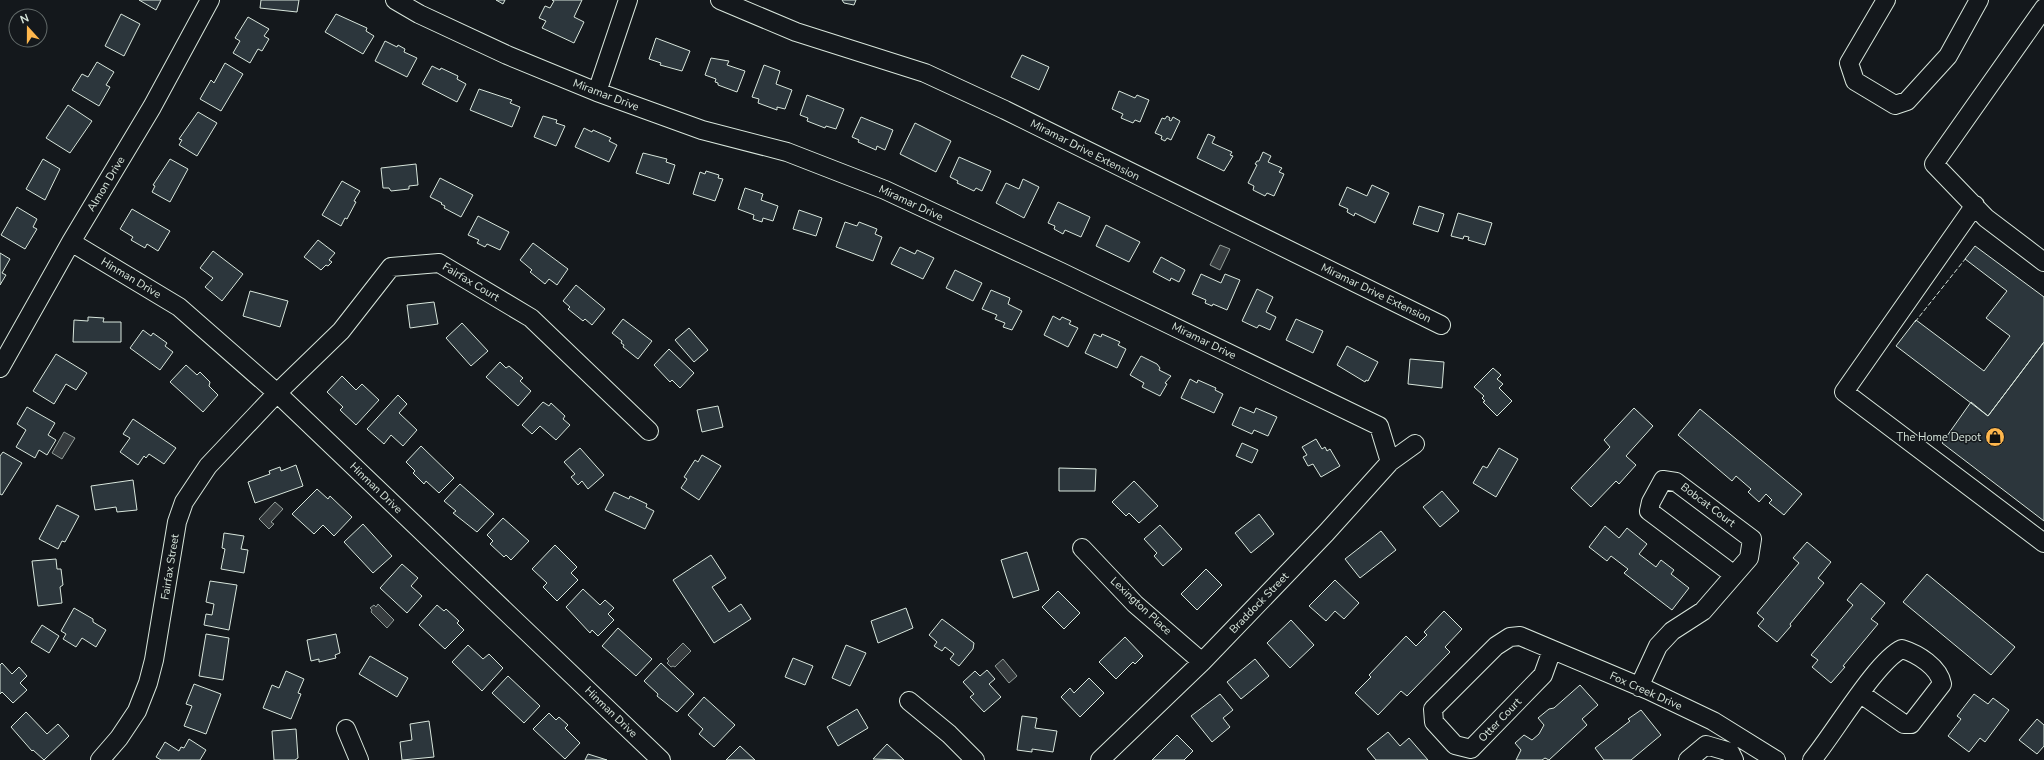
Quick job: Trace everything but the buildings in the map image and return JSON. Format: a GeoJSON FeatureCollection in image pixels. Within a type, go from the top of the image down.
{"type":"FeatureCollection","features":[{"type":"Feature","properties":{"kind":"street","name":"Almon Drive"},"geometry":{"type":"LineString","coordinates":[[0,368],[71,242],[152,107],[210,0]]}},
{"type":"Feature","properties":{"kind":"street","name":"Miramar Drive"},"geometry":{"type":"LineString","coordinates":[[395,0],[423,7],[507,55],[597,92],[702,130],[786,152],[899,196],[1379,426],[1390,462]]}},
{"type":"Feature","properties":{"kind":"street"},"geometry":{"type":"LineString","coordinates":[[597,92],[628,0]]}},
{"type":"Feature","properties":{"kind":"street","name":"Miramar Drive Extension"},"geometry":{"type":"LineString","coordinates":[[720,0],[796,32],[925,73],[1005,110],[1441,325]]}},
{"type":"Feature","properties":{"kind":"street"},"geometry":{"type":"LineString","coordinates":[[1886,0],[1849,63],[1855,82],[1895,105],[1907,101],[1948,56],[1979,0]]}},
{"type":"Feature","properties":{"kind":"street"},"geometry":{"type":"LineString","coordinates":[[2044,8],[1934,164],[1986,218],[2044,262]]}},
{"type":"Feature","properties":{"kind":"street"},"geometry":{"type":"LineString","coordinates":[[1974,205],[1844,392],[2044,543]]}},
{"type":"Feature","properties":{"kind":"street","name":"Hinman Drive"},"geometry":{"type":"LineString","coordinates":[[71,242],[179,307],[277,393],[661,760]]}},
{"type":"Feature","properties":{"kind":"street","name":"Fairfax Court"},"geometry":{"type":"LineString","coordinates":[[277,393],[341,331],[391,267],[439,263],[531,318],[648,431]]}},
{"type":"Feature","properties":{"kind":"street","name":"Fairfax Street"},"geometry":{"type":"LineString","coordinates":[[100,760],[119,738],[137,711],[148,683],[154,660],[177,522],[184,502],[208,466],[277,393]]}},
{"type":"Feature","properties":{"kind":"street","name":"Braddock Street"},"geometry":{"type":"LineString","coordinates":[[1100,760],[1202,662],[1326,533],[1390,462],[1415,444]]}},
{"type":"Feature","properties":{"kind":"street","name":"Bobcat Court"},"geometry":{"type":"LineString","coordinates":[[1639,687],[1658,646],[1672,631],[1703,611],[1749,558],[1752,540],[1676,482],[1663,480],[1651,502],[1649,511],[1734,575]]}},
{"type":"Feature","properties":{"kind":"street","name":"Lexington Place"},"geometry":{"type":"LineString","coordinates":[[1082,548],[1135,604],[1202,662]]}},
{"type":"Feature","properties":{"kind":"street","name":"Fox Creek Drive"},"geometry":{"type":"LineString","coordinates":[[1510,637],[1520,636],[1639,687],[1713,721],[1735,750],[1776,760]]}},
{"type":"Feature","properties":{"kind":"street","name":"Otter Court"},"geometry":{"type":"LineString","coordinates":[[1510,637],[1496,646],[1433,709],[1434,722],[1455,745],[1471,750],[1543,675],[1552,650]]}},
{"type":"Feature","properties":{"kind":"street"},"geometry":{"type":"LineString","coordinates":[[1812,760],[1861,694],[1893,653],[1902,649],[1916,653],[1941,677],[1942,684],[1936,694],[1911,724],[1904,724],[1861,694]]}},
{"type":"Feature","properties":{"kind":"street"},"geometry":{"type":"LineString","coordinates":[[909,701],[949,734],[975,760]]}},
{"type":"Feature","properties":{"kind":"street"},"geometry":{"type":"LineString","coordinates":[[346,729],[359,760]]}},
{"type":"Feature","properties":{"kind":"street"},"geometry":{"type":"LineString","coordinates":[[1688,760],[1706,745],[1735,750]]}},
{"type":"Feature","properties":{"kind":"shaded area"},"geometry":{"type":"Polygon","coordinates":[[[1220,245],[1230,249],[1220,270],[1210,265],[1220,245]]]}},
{"type":"Feature","properties":{"kind":"shaded area"},"geometry":{"type":"Polygon","coordinates":[[[64,432],[75,438],[62,459],[52,453],[64,432]]]}},
{"type":"Feature","properties":{"kind":"shaded area"},"geometry":{"type":"Polygon","coordinates":[[[275,502],[283,509],[271,522],[274,524],[269,529],[259,519],[275,502]]]}},
{"type":"Feature","properties":{"kind":"shaded area"},"geometry":{"type":"Polygon","coordinates":[[[378,604],[394,620],[387,628],[371,612],[372,610],[370,608],[374,605],[376,607],[378,604]]]}},
{"type":"Feature","properties":{"kind":"shaded area"},"geometry":{"type":"Polygon","coordinates":[[[683,643],[691,651],[675,667],[671,667],[667,663],[669,661],[667,659],[683,643]]]}},
{"type":"Feature","properties":{"kind":"shaded area"},"geometry":{"type":"Polygon","coordinates":[[[1003,659],[1017,676],[1009,683],[995,666],[1003,659]]]}},
{"type":"Feature","properties":{"kind":"fence"},"geometry":{"type":"LineString","coordinates":[[1915,322],[1966,258]]}},
{"type":"Feature","properties":{"kind":"place","name":"The Home Depot"},"geometry":{"type":"Point","coordinates":[1995,437]}}]}
